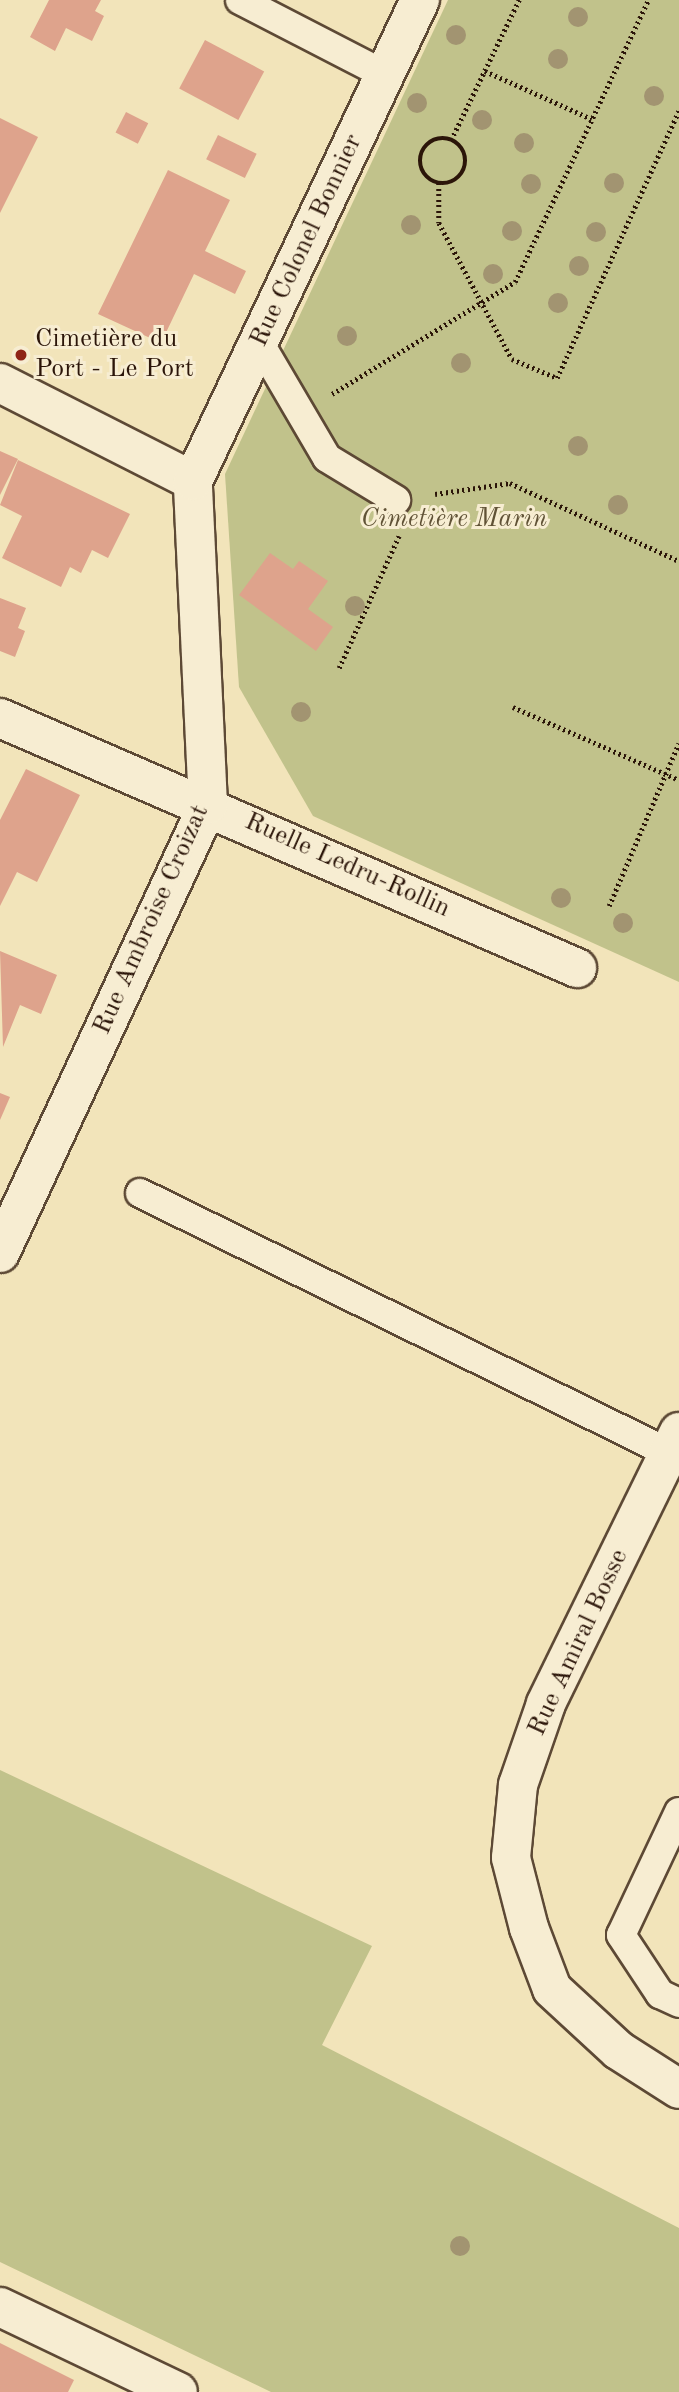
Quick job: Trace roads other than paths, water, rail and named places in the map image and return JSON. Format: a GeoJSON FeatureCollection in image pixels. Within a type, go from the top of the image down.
{"type":"FeatureCollection","features":[{"type":"Feature","properties":{"kind":"street","name":"Rue Colonel Bonnier"},"geometry":{"type":"LineString","coordinates":[[193,481],[420,0]]}},
{"type":"Feature","properties":{"kind":"street"},"geometry":{"type":"LineString","coordinates":[[0,383],[193,481]]}},
{"type":"Feature","properties":{"kind":"street","name":"Rue Ambroise Croizat"},"geometry":{"type":"LineString","coordinates":[[0,1253],[208,805],[193,481]]}},
{"type":"Feature","properties":{"kind":"street","name":"Ruelle Ledru-Rollin"},"geometry":{"type":"LineString","coordinates":[[2,724],[208,805],[577,968]]}},
{"type":"Feature","properties":{"kind":"street","name":"Rue Amiral Bosse"},"geometry":{"type":"LineString","coordinates":[[674,1443],[545,1704],[518,1785],[511,1858],[529,1928],[552,1989],[618,2050],[679,2089]]}},
{"type":"Feature","properties":{"kind":"street"},"geometry":{"type":"LineString","coordinates":[[0,2307],[159,2388]]}},
{"type":"Feature","properties":{"kind":"lane"},"geometry":{"type":"LineString","coordinates":[[240,0],[385,75]]}},
{"type":"Feature","properties":{"kind":"lane"},"geometry":{"type":"LineString","coordinates":[[259,342],[327,458],[406,498]]}},
{"type":"Feature","properties":{"kind":"lane"},"geometry":{"type":"LineString","coordinates":[[140,1193],[674,1443]]}},
{"type":"Feature","properties":{"kind":"lane"},"geometry":{"type":"LineString","coordinates":[[679,1812],[621,1935],[660,1994],[679,2003]]}},
{"type":"Feature","properties":{"kind":"place","name":"Cimetière du Port - Le Port"},"geometry":{"type":"Point","coordinates":[21,355]}},
{"type":"Feature","properties":{"kind":"park label","name":"Cimetière Marin"},"geometry":{"type":"Point","coordinates":[454,520]}}]}
